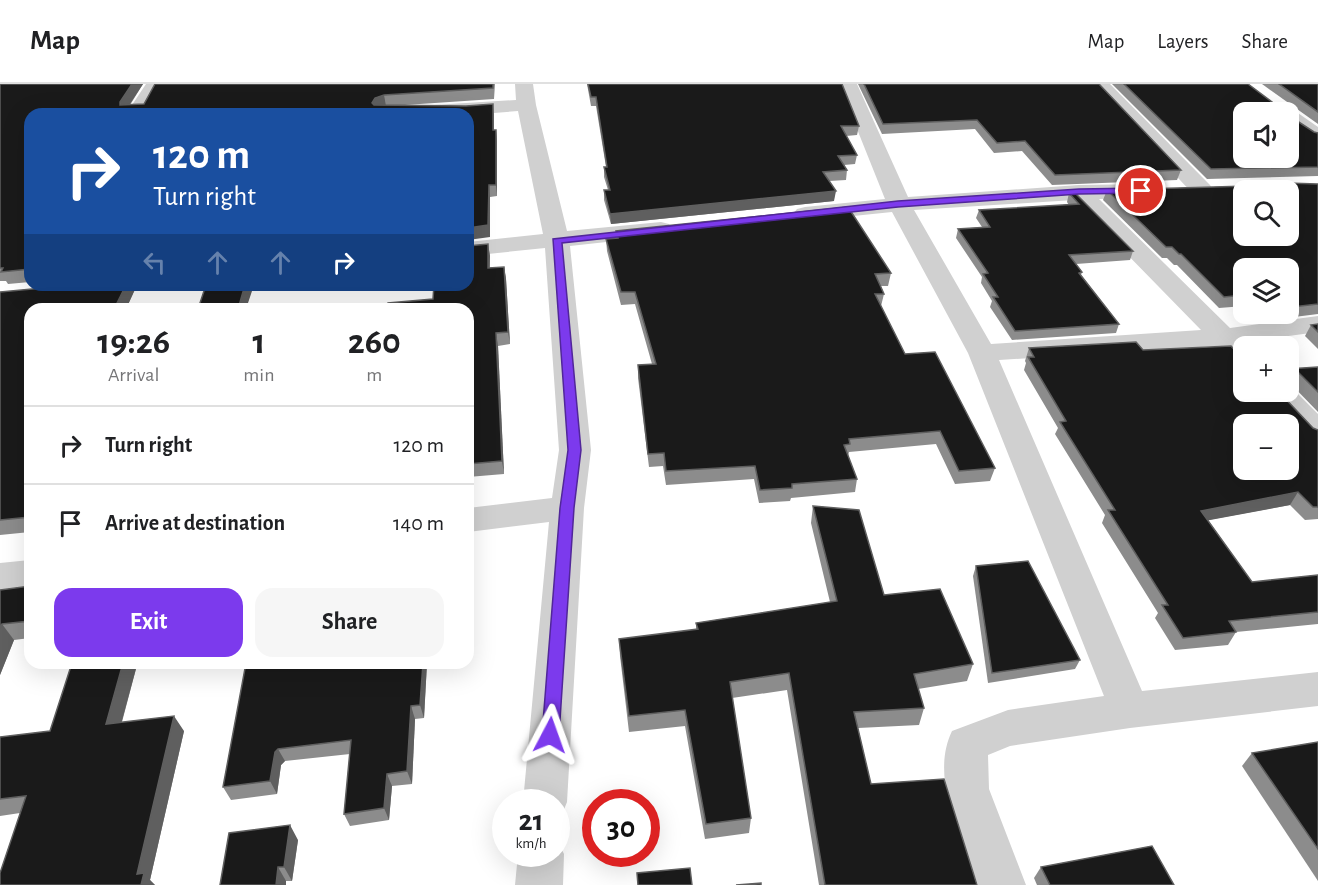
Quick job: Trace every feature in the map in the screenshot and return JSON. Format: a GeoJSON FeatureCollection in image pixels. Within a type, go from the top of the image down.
{"type":"FeatureCollection","features":[{"type":"Feature","properties":{"kind":"street"},"geometry":{"type":"LineString","coordinates":[[140,108],[155,84]]}},
{"type":"Feature","properties":{"kind":"street"},"geometry":{"type":"LineString","coordinates":[[848,84],[898,204],[982,353],[1130,710]]}},
{"type":"Feature","properties":{"kind":"street"},"geometry":{"type":"LineString","coordinates":[[781,217],[898,204],[1079,192],[1214,190],[1099,84]]}},
{"type":"Feature","properties":{"kind":"street"},"geometry":{"type":"LineString","coordinates":[[430,108],[525,95],[557,241],[574,450],[567,508],[546,789]]}},
{"type":"Feature","properties":{"kind":"street"},"geometry":{"type":"LineString","coordinates":[[1299,123],[1318,136]]}},
{"type":"Feature","properties":{"kind":"street"},"geometry":{"type":"LineString","coordinates":[[1079,192],[1233,347]]}},
{"type":"Feature","properties":{"kind":"street"},"geometry":{"type":"LineString","coordinates":[[474,248],[686,227]]}},
{"type":"Feature","properties":{"kind":"street"},"geometry":{"type":"LineString","coordinates":[[982,353],[1223,337],[1318,324]]}},
{"type":"Feature","properties":{"kind":"street"},"geometry":{"type":"LineString","coordinates":[[1288,402],[1318,432]]}},
{"type":"Feature","properties":{"kind":"street"},"geometry":{"type":"LineString","coordinates":[[474,519],[567,508]]}},
{"type":"Feature","properties":{"kind":"street"},"geometry":{"type":"LineString","coordinates":[[0,577],[24,575]]}},
{"type":"Feature","properties":{"kind":"street"},"geometry":{"type":"LineString","coordinates":[[1002,885],[967,789],[967,744],[1008,728],[1130,710],[1318,689]]}},
{"type":"Feature","properties":{"kind":"street"},"geometry":{"type":"LineString","coordinates":[[539,885],[541,867]]}},
{"type":"Feature","properties":{"kind":"building"},"geometry":{"type":"Polygon","coordinates":[[[0,84],[132,84],[120,105],[144,104],[155,84],[493,84],[493,88],[384,95],[375,98],[372,103],[374,105],[466,106],[493,104],[493,130],[496,130],[496,185],[489,185],[488,225],[474,227],[474,108],[24,108],[24,270],[1,272],[3,268],[0,268],[0,84]]]}},
{"type":"Feature","properties":{"kind":"building"},"geometry":{"type":"Polygon","coordinates":[[[588,84],[842,84],[859,126],[841,126],[857,155],[838,156],[847,170],[823,172],[836,191],[610,214],[604,190],[610,190],[604,167],[607,167],[596,97],[591,97],[588,84]]]}},
{"type":"Feature","properties":{"kind":"building"},"geometry":{"type":"Polygon","coordinates":[[[864,84],[1099,84],[1181,170],[1055,175],[1025,141],[997,143],[977,120],[883,124],[864,84]]]}},
{"type":"Feature","properties":{"kind":"building"},"geometry":{"type":"Polygon","coordinates":[[[1124,84],[1248,84],[1272,102],[1233,102],[1233,168],[1264,168],[1211,169],[1124,84]]]}},
{"type":"Feature","properties":{"kind":"building"},"geometry":{"type":"Polygon","coordinates":[[[1279,84],[1318,84],[1318,112],[1279,84]]]}},
{"type":"Feature","properties":{"kind":"building"},"geometry":{"type":"Polygon","coordinates":[[[1299,122],[1318,133],[1318,167],[1299,167],[1299,122]]]}},
{"type":"Feature","properties":{"kind":"building"},"geometry":{"type":"Polygon","coordinates":[[[1299,183],[1318,184],[1318,304],[1299,306],[1299,258],[1233,258],[1233,296],[1224,297],[1181,254],[1172,247],[1166,247],[1107,190],[1233,186],[1233,246],[1299,246],[1299,183]]]}},
{"type":"Feature","properties":{"kind":"building"},"geometry":{"type":"Polygon","coordinates":[[[1069,193],[1075,193],[1133,251],[1069,255],[1082,272],[1079,273],[1119,324],[1015,331],[993,297],[998,297],[983,274],[988,273],[958,229],[990,227],[979,210],[1079,204],[1069,193]]]}},
{"type":"Feature","properties":{"kind":"building"},"geometry":{"type":"Polygon","coordinates":[[[848,207],[891,273],[875,274],[884,294],[875,294],[905,354],[935,352],[995,468],[959,471],[940,431],[849,439],[850,444],[844,445],[857,479],[792,484],[792,488],[760,490],[755,466],[666,471],[664,453],[648,454],[638,365],[656,364],[635,292],[621,292],[606,239],[618,238],[616,231],[848,207]]]}},
{"type":"Feature","properties":{"kind":"building"},"geometry":{"type":"Polygon","coordinates":[[[488,244],[488,268],[504,267],[508,332],[496,333],[502,461],[474,463],[474,303],[388,303],[433,299],[434,291],[474,291],[474,245],[488,244]]]}},
{"type":"Feature","properties":{"kind":"building"},"geometry":{"type":"Polygon","coordinates":[[[24,290],[123,291],[117,303],[24,303],[24,518],[0,520],[0,292],[24,290]]]}},
{"type":"Feature","properties":{"kind":"building"},"geometry":{"type":"Polygon","coordinates":[[[204,291],[243,291],[240,303],[200,303],[204,291]]]}},
{"type":"Feature","properties":{"kind":"building"},"geometry":{"type":"Polygon","coordinates":[[[1318,324],[1318,332],[1311,325],[1318,324]]]}},
{"type":"Feature","properties":{"kind":"building"},"geometry":{"type":"Polygon","coordinates":[[[1136,342],[1143,350],[1231,346],[1233,348],[1233,402],[1288,402],[1313,428],[1318,430],[1318,507],[1313,507],[1298,492],[1201,511],[1252,582],[1318,575],[1318,612],[1229,621],[1236,632],[1183,638],[1162,605],[1168,605],[1108,510],[1115,510],[1060,422],[1066,421],[1028,357],[1034,357],[1029,348],[1136,342]]]}},
{"type":"Feature","properties":{"kind":"building"},"geometry":{"type":"Polygon","coordinates":[[[1318,367],[1318,392],[1299,373],[1299,368],[1318,367]]]}},
{"type":"Feature","properties":{"kind":"building"},"geometry":{"type":"Polygon","coordinates":[[[813,506],[859,510],[884,595],[940,589],[973,664],[914,674],[924,708],[854,712],[871,784],[944,779],[977,885],[825,885],[789,673],[730,682],[751,818],[706,824],[685,710],[629,716],[619,639],[698,629],[696,623],[837,601],[813,506]]]}},
{"type":"Feature","properties":{"kind":"building"},"geometry":{"type":"Polygon","coordinates":[[[1028,561],[1080,660],[992,673],[976,566],[1028,561]]]}},
{"type":"Feature","properties":{"kind":"building"},"geometry":{"type":"Polygon","coordinates":[[[24,587],[24,622],[2,624],[0,628],[0,590],[24,587]]]}},
{"type":"Feature","properties":{"kind":"building"},"geometry":{"type":"Polygon","coordinates":[[[70,669],[121,669],[106,724],[174,716],[137,874],[144,873],[141,885],[0,885],[0,873],[26,796],[0,799],[0,737],[50,731],[70,669]]]}},
{"type":"Feature","properties":{"kind":"building"},"geometry":{"type":"Polygon","coordinates":[[[245,669],[423,669],[420,705],[411,706],[407,771],[387,774],[384,808],[344,814],[351,740],[278,749],[275,752],[270,781],[223,787],[245,669]]]}},
{"type":"Feature","properties":{"kind":"building"},"geometry":{"type":"Polygon","coordinates":[[[1318,742],[1318,849],[1252,753],[1318,742]]]}},
{"type":"Feature","properties":{"kind":"building"},"geometry":{"type":"Polygon","coordinates":[[[290,825],[284,867],[278,867],[276,885],[220,885],[229,833],[290,825]]]}},
{"type":"Feature","properties":{"kind":"building"},"geometry":{"type":"Polygon","coordinates":[[[1152,846],[1174,885],[1050,885],[1041,867],[1152,846]]]}},
{"type":"Feature","properties":{"kind":"building"},"geometry":{"type":"Polygon","coordinates":[[[690,868],[692,885],[638,885],[637,873],[690,868]]]}},
{"type":"Feature","properties":{"kind":"building"},"geometry":{"type":"Polygon","coordinates":[[[761,883],[761,885],[736,885],[761,883]]]}},
{"type":"Feature","properties":{"kind":"route"},"geometry":{"type":"LineString","coordinates":[[550,735],[567,508],[574,450],[557,241],[898,204],[1079,192],[1141,191]]}}]}
